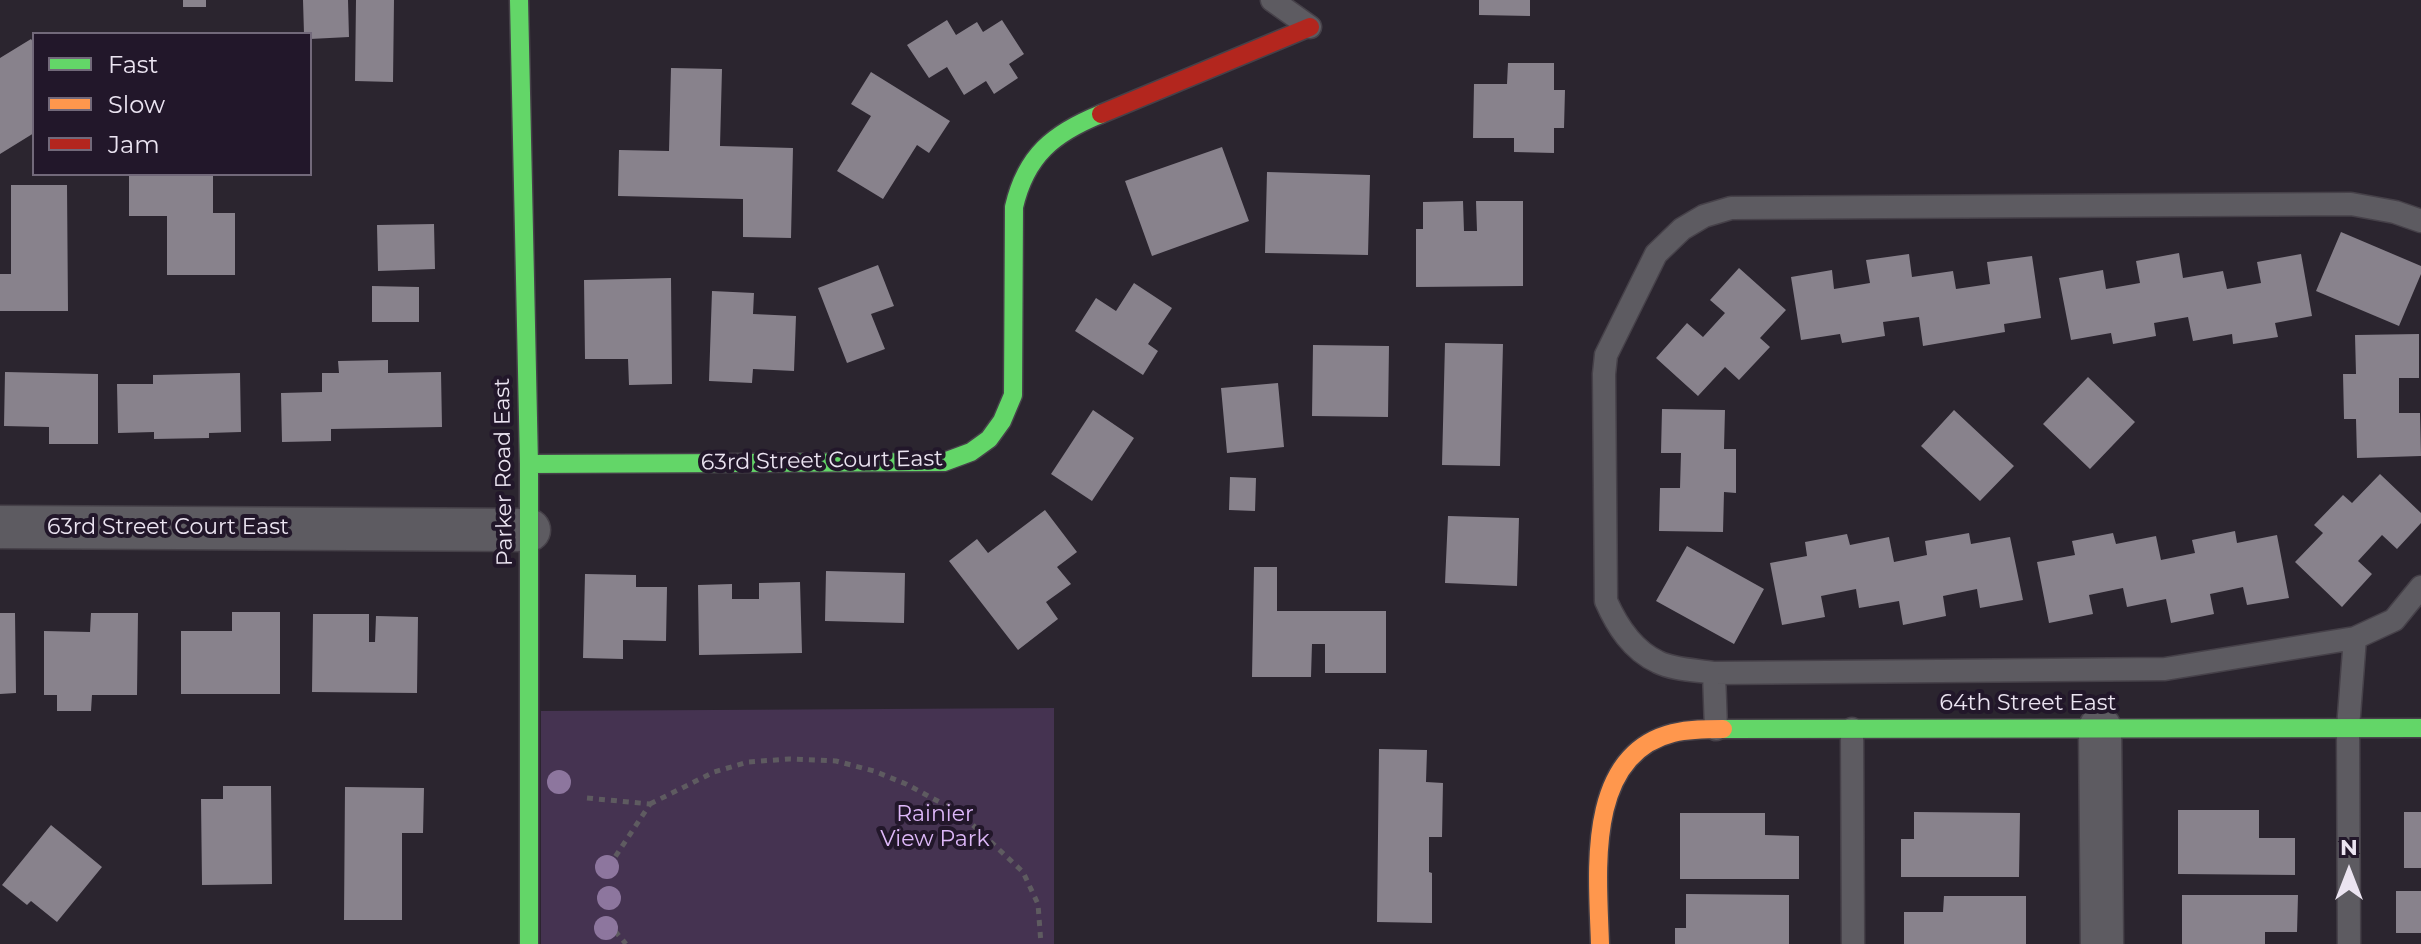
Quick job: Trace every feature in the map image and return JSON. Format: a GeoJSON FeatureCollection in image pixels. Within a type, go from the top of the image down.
{"type":"FeatureCollection","features":[{"type":"Feature","properties":{"kind":"street","name":"Parker Road East"},"geometry":{"type":"LineString","coordinates":[[519,0],[529,464],[529,944]]}},
{"type":"Feature","properties":{"kind":"street","name":"63rd Street Court East"},"geometry":{"type":"LineString","coordinates":[[529,464],[944,462],[976,450],[992,437],[1004,420],[1013,395],[1014,207],[1025,173],[1046,144],[1076,124],[1310,27]]}},
{"type":"Feature","properties":{"kind":"street","name":"63rd Street Court East"},"geometry":{"type":"LineString","coordinates":[[0,527],[529,530]]}},
{"type":"Feature","properties":{"kind":"street"},"geometry":{"type":"LineString","coordinates":[[2100,728],[2102,944]]}},
{"type":"Feature","properties":{"kind":"street","name":"64th Street East"},"geometry":{"type":"LineString","coordinates":[[1600,944],[1598,837],[1603,803],[1624,764],[1640,749],[1666,735],[1696,729],[2421,728]]}},
{"type":"Feature","properties":{"kind":"lane"},"geometry":{"type":"LineString","coordinates":[[1272,0],[1310,27]]}},
{"type":"Feature","properties":{"kind":"lane"},"geometry":{"type":"LineString","coordinates":[[2421,221],[2395,212],[2351,204],[1731,208],[1704,216],[1682,229],[1656,254],[1606,355],[1606,601],[1615,621],[1632,644],[1659,663],[1714,673],[2165,669],[2355,638],[2394,620],[2421,587]]}},
{"type":"Feature","properties":{"kind":"lane"},"geometry":{"type":"LineString","coordinates":[[2349,944],[2348,728],[2355,638]]}},
{"type":"Feature","properties":{"kind":"lane"},"geometry":{"type":"LineString","coordinates":[[1714,673],[1716,729]]}},
{"type":"Feature","properties":{"kind":"lane"},"geometry":{"type":"LineString","coordinates":[[1852,729],[1853,944]]}},
{"type":"Feature","properties":{"kind":"path"},"geometry":{"type":"LineString","coordinates":[[615,857],[650,804],[714,772],[748,762],[789,759],[836,761],[906,784],[960,813],[1023,872],[1038,904],[1041,944]]}},
{"type":"Feature","properties":{"kind":"path"},"geometry":{"type":"LineString","coordinates":[[587,798],[650,804]]}},
{"type":"Feature","properties":{"kind":"path"},"geometry":{"type":"LineString","coordinates":[[615,931],[626,944]]}},
{"type":"Feature","properties":{"kind":"green space","name":"Rainier View Park"},"geometry":{"type":"Polygon","coordinates":[[[1054,708],[1054,944],[541,944],[541,711],[1054,708]]]}},
{"type":"Feature","properties":{"kind":"building"},"geometry":{"type":"Polygon","coordinates":[[[183,0],[206,0],[206,7],[183,7],[183,0]]]}},
{"type":"Feature","properties":{"kind":"building"},"geometry":{"type":"Polygon","coordinates":[[[303,0],[348,0],[349,37],[312,39],[312,32],[304,32],[303,0]]]}},
{"type":"Feature","properties":{"kind":"building"},"geometry":{"type":"Polygon","coordinates":[[[356,0],[394,0],[393,82],[355,81],[356,0]]]}},
{"type":"Feature","properties":{"kind":"building"},"geometry":{"type":"Polygon","coordinates":[[[1479,0],[1530,0],[1530,16],[1479,15],[1479,0]]]}},
{"type":"Feature","properties":{"kind":"building"},"geometry":{"type":"Polygon","coordinates":[[[947,20],[956,35],[977,22],[983,32],[1002,20],[1024,54],[1009,64],[1018,78],[994,94],[986,81],[964,95],[947,67],[929,78],[907,45],[947,20]]]}},
{"type":"Feature","properties":{"kind":"building"},"geometry":{"type":"Polygon","coordinates":[[[32,40],[32,134],[0,154],[0,58],[32,40]]]}},
{"type":"Feature","properties":{"kind":"building"},"geometry":{"type":"Polygon","coordinates":[[[1508,63],[1554,63],[1554,90],[1565,90],[1564,128],[1554,128],[1554,153],[1514,152],[1514,138],[1473,138],[1474,84],[1507,84],[1508,63]]]}},
{"type":"Feature","properties":{"kind":"building"},"geometry":{"type":"Polygon","coordinates":[[[671,68],[722,69],[720,146],[793,148],[791,238],[743,237],[743,199],[618,196],[619,150],[669,151],[671,68]]]}},
{"type":"Feature","properties":{"kind":"building"},"geometry":{"type":"Polygon","coordinates":[[[871,72],[950,121],[929,153],[917,145],[883,199],[837,171],[871,116],[851,104],[871,72]]]}},
{"type":"Feature","properties":{"kind":"building"},"geometry":{"type":"Polygon","coordinates":[[[1222,147],[1249,221],[1152,256],[1125,181],[1222,147]]]}},
{"type":"Feature","properties":{"kind":"building"},"geometry":{"type":"Polygon","coordinates":[[[1267,172],[1370,175],[1368,255],[1265,253],[1267,172]]]}},
{"type":"Feature","properties":{"kind":"building"},"geometry":{"type":"Polygon","coordinates":[[[129,176],[213,176],[213,213],[235,213],[235,275],[167,275],[167,216],[129,216],[129,176]]]}},
{"type":"Feature","properties":{"kind":"building"},"geometry":{"type":"Polygon","coordinates":[[[11,185],[67,185],[68,311],[0,311],[0,274],[11,274],[11,185]]]}},
{"type":"Feature","properties":{"kind":"building"},"geometry":{"type":"Polygon","coordinates":[[[1463,201],[1464,231],[1477,231],[1476,201],[1523,201],[1523,286],[1416,287],[1416,229],[1423,229],[1423,202],[1463,201]]]}},
{"type":"Feature","properties":{"kind":"building"},"geometry":{"type":"Polygon","coordinates":[[[434,224],[435,269],[378,271],[377,225],[434,224]]]}},
{"type":"Feature","properties":{"kind":"building"},"geometry":{"type":"Polygon","coordinates":[[[2341,232],[2421,266],[2421,274],[2399,326],[2316,291],[2341,232]]]}},
{"type":"Feature","properties":{"kind":"building"},"geometry":{"type":"Polygon","coordinates":[[[2179,253],[2183,278],[2223,271],[2227,289],[2261,283],[2257,262],[2301,254],[2312,316],[2275,323],[2278,337],[2233,344],[2232,334],[2193,341],[2188,317],[2154,323],[2156,336],[2113,344],[2111,333],[2071,340],[2059,278],[2103,270],[2106,289],[2140,283],[2136,261],[2179,253]]]}},
{"type":"Feature","properties":{"kind":"building"},"geometry":{"type":"Polygon","coordinates":[[[1909,254],[1912,277],[1953,271],[1956,289],[1990,284],[1987,262],[2032,256],[2041,318],[2004,324],[2005,332],[1923,346],[1919,317],[1883,322],[1885,336],[1842,343],[1840,334],[1801,340],[1791,277],[1832,270],[1834,289],[1870,283],[1866,260],[1909,254]]]}},
{"type":"Feature","properties":{"kind":"building"},"geometry":{"type":"Polygon","coordinates":[[[878,265],[894,306],[871,314],[885,349],[847,363],[818,288],[878,265]]]}},
{"type":"Feature","properties":{"kind":"building"},"geometry":{"type":"Polygon","coordinates":[[[1739,268],[1786,310],[1760,338],[1770,347],[1739,380],[1725,367],[1698,396],[1656,358],[1687,323],[1703,337],[1725,313],[1710,300],[1739,268]]]}},
{"type":"Feature","properties":{"kind":"building"},"geometry":{"type":"Polygon","coordinates":[[[671,278],[672,384],[629,385],[628,359],[585,359],[584,280],[671,278]]]}},
{"type":"Feature","properties":{"kind":"building"},"geometry":{"type":"Polygon","coordinates":[[[1134,283],[1172,308],[1148,344],[1158,351],[1143,375],[1075,331],[1096,298],[1116,311],[1134,283]]]}},
{"type":"Feature","properties":{"kind":"building"},"geometry":{"type":"Polygon","coordinates":[[[372,286],[419,287],[419,322],[372,322],[372,286]]]}},
{"type":"Feature","properties":{"kind":"building"},"geometry":{"type":"Polygon","coordinates":[[[712,291],[754,293],[753,314],[796,316],[794,371],[753,369],[752,383],[709,381],[712,291]]]}},
{"type":"Feature","properties":{"kind":"building"},"geometry":{"type":"Polygon","coordinates":[[[2419,334],[2419,378],[2399,378],[2399,413],[2420,413],[2421,456],[2357,458],[2356,419],[2344,419],[2343,374],[2356,374],[2355,335],[2419,334]]]}},
{"type":"Feature","properties":{"kind":"building"},"geometry":{"type":"Polygon","coordinates":[[[1445,343],[1503,344],[1500,466],[1442,465],[1445,343]]]}},
{"type":"Feature","properties":{"kind":"building"},"geometry":{"type":"Polygon","coordinates":[[[1313,345],[1389,346],[1388,417],[1312,416],[1313,345]]]}},
{"type":"Feature","properties":{"kind":"building"},"geometry":{"type":"Polygon","coordinates":[[[388,360],[388,373],[441,372],[442,427],[331,429],[331,441],[282,442],[281,393],[322,392],[322,373],[339,373],[338,361],[388,360]]]}},
{"type":"Feature","properties":{"kind":"building"},"geometry":{"type":"Polygon","coordinates":[[[5,372],[98,374],[98,444],[49,444],[49,427],[4,426],[5,372]]]}},
{"type":"Feature","properties":{"kind":"building"},"geometry":{"type":"Polygon","coordinates":[[[240,373],[241,432],[209,433],[209,438],[154,439],[154,432],[118,433],[117,384],[153,384],[153,375],[240,373]]]}},
{"type":"Feature","properties":{"kind":"building"},"geometry":{"type":"Polygon","coordinates":[[[2088,377],[2135,422],[2090,469],[2043,424],[2088,377]]]}},
{"type":"Feature","properties":{"kind":"building"},"geometry":{"type":"Polygon","coordinates":[[[1278,383],[1284,447],[1227,453],[1221,388],[1278,383]]]}},
{"type":"Feature","properties":{"kind":"building"},"geometry":{"type":"Polygon","coordinates":[[[1662,409],[1725,410],[1724,449],[1736,449],[1736,493],[1724,492],[1723,532],[1659,531],[1660,488],[1680,488],[1681,453],[1661,453],[1662,409]]]}},
{"type":"Feature","properties":{"kind":"building"},"geometry":{"type":"Polygon","coordinates":[[[1093,410],[1134,438],[1092,501],[1051,474],[1093,410]]]}},
{"type":"Feature","properties":{"kind":"building"},"geometry":{"type":"Polygon","coordinates":[[[1954,410],[2014,466],[1980,501],[1921,446],[1954,410]]]}},
{"type":"Feature","properties":{"kind":"building"},"geometry":{"type":"Polygon","coordinates":[[[2380,474],[2421,513],[2421,523],[2397,549],[2382,535],[2358,561],[2372,574],[2342,607],[2295,562],[2323,533],[2314,525],[2343,495],[2352,503],[2380,474]]]}},
{"type":"Feature","properties":{"kind":"building"},"geometry":{"type":"Polygon","coordinates":[[[1230,477],[1256,478],[1255,511],[1229,510],[1230,477]]]}},
{"type":"Feature","properties":{"kind":"building"},"geometry":{"type":"Polygon","coordinates":[[[1045,510],[1077,552],[1057,567],[1071,584],[1046,602],[1058,619],[1018,650],[949,561],[977,539],[988,553],[1045,510]]]}},
{"type":"Feature","properties":{"kind":"building"},"geometry":{"type":"Polygon","coordinates":[[[1448,516],[1519,518],[1517,586],[1445,583],[1448,516]]]}},
{"type":"Feature","properties":{"kind":"building"},"geometry":{"type":"Polygon","coordinates":[[[2235,531],[2237,543],[2277,535],[2289,598],[2247,605],[2243,587],[2210,594],[2214,614],[2171,623],[2166,599],[2127,607],[2123,588],[2089,595],[2093,614],[2049,623],[2037,562],[2075,555],[2072,541],[2113,533],[2116,544],[2156,536],[2161,560],[2195,553],[2192,540],[2235,531]]]}},
{"type":"Feature","properties":{"kind":"building"},"geometry":{"type":"Polygon","coordinates":[[[1969,533],[1971,544],[2010,537],[2023,600],[1980,608],[1977,589],[1943,596],[1946,616],[1903,625],[1899,601],[1859,608],[1856,589],[1821,596],[1825,617],[1782,625],[1770,563],[1807,556],[1805,542],[1847,534],[1850,545],[1889,537],[1894,562],[1927,555],[1925,541],[1969,533]]]}},
{"type":"Feature","properties":{"kind":"building"},"geometry":{"type":"Polygon","coordinates":[[[1687,546],[1764,589],[1734,644],[1656,601],[1687,546]]]}},
{"type":"Feature","properties":{"kind":"building"},"geometry":{"type":"Polygon","coordinates":[[[1254,567],[1277,567],[1277,611],[1386,611],[1386,673],[1325,673],[1325,644],[1312,644],[1311,677],[1252,677],[1254,567]]]}},
{"type":"Feature","properties":{"kind":"building"},"geometry":{"type":"Polygon","coordinates":[[[826,571],[905,573],[904,623],[825,621],[826,571]]]}},
{"type":"Feature","properties":{"kind":"building"},"geometry":{"type":"Polygon","coordinates":[[[585,574],[636,575],[636,587],[667,587],[666,641],[623,640],[623,659],[583,658],[585,574]]]}},
{"type":"Feature","properties":{"kind":"building"},"geometry":{"type":"Polygon","coordinates":[[[800,582],[802,653],[699,655],[698,585],[732,584],[732,599],[759,599],[759,583],[800,582]]]}},
{"type":"Feature","properties":{"kind":"building"},"geometry":{"type":"Polygon","coordinates":[[[232,612],[280,612],[280,694],[181,694],[181,631],[232,631],[232,612]]]}},
{"type":"Feature","properties":{"kind":"building"},"geometry":{"type":"Polygon","coordinates":[[[0,613],[15,613],[16,693],[0,694],[0,613]]]}},
{"type":"Feature","properties":{"kind":"building"},"geometry":{"type":"Polygon","coordinates":[[[91,613],[138,613],[137,695],[92,695],[91,711],[57,711],[57,695],[44,695],[44,631],[90,632],[91,613]]]}},
{"type":"Feature","properties":{"kind":"building"},"geometry":{"type":"Polygon","coordinates":[[[313,614],[369,614],[369,642],[375,642],[376,616],[418,617],[417,693],[312,692],[313,614]]]}},
{"type":"Feature","properties":{"kind":"building"},"geometry":{"type":"Polygon","coordinates":[[[1379,749],[1427,750],[1426,782],[1443,783],[1442,837],[1429,837],[1432,923],[1377,922],[1379,749]]]}},
{"type":"Feature","properties":{"kind":"building"},"geometry":{"type":"Polygon","coordinates":[[[223,786],[271,786],[272,884],[202,885],[201,799],[223,799],[223,786]]]}},
{"type":"Feature","properties":{"kind":"building"},"geometry":{"type":"Polygon","coordinates":[[[345,787],[424,788],[423,833],[402,833],[402,920],[344,920],[345,787]]]}},
{"type":"Feature","properties":{"kind":"building"},"geometry":{"type":"Polygon","coordinates":[[[2178,810],[2259,810],[2259,838],[2295,838],[2295,875],[2178,874],[2178,810]]]}},
{"type":"Feature","properties":{"kind":"building"},"geometry":{"type":"Polygon","coordinates":[[[1914,812],[2020,813],[2019,877],[1901,877],[1901,839],[1914,839],[1914,812]]]}},
{"type":"Feature","properties":{"kind":"building"},"geometry":{"type":"Polygon","coordinates":[[[2404,812],[2421,812],[2421,868],[2404,868],[2404,812]]]}},
{"type":"Feature","properties":{"kind":"building"},"geometry":{"type":"Polygon","coordinates":[[[1680,813],[1765,813],[1765,835],[1799,836],[1799,879],[1680,879],[1680,813]]]}},
{"type":"Feature","properties":{"kind":"building"},"geometry":{"type":"Polygon","coordinates":[[[51,825],[102,867],[57,922],[31,901],[27,905],[2,885],[51,825]]]}},
{"type":"Feature","properties":{"kind":"building"},"geometry":{"type":"Polygon","coordinates":[[[2396,891],[2421,891],[2421,933],[2396,933],[2396,891]]]}},
{"type":"Feature","properties":{"kind":"building"},"geometry":{"type":"Polygon","coordinates":[[[1686,894],[1789,895],[1789,944],[1675,944],[1675,928],[1686,928],[1686,894]]]}},
{"type":"Feature","properties":{"kind":"building"},"geometry":{"type":"Polygon","coordinates":[[[2182,895],[2298,895],[2297,932],[2265,932],[2265,944],[2182,944],[2182,895]]]}},
{"type":"Feature","properties":{"kind":"building"},"geometry":{"type":"Polygon","coordinates":[[[1944,896],[2026,896],[2026,944],[1904,944],[1904,912],[1943,912],[1944,896]]]}},
{"type":"Feature","properties":{"kind":"traffic: fast"},"geometry":{"type":"LineString","coordinates":[[519,0],[529,464],[529,944]]}},
{"type":"Feature","properties":{"kind":"traffic: fast"},"geometry":{"type":"LineString","coordinates":[[529,464],[944,462],[971,452],[989,439],[1002,421],[1013,395],[1014,207],[1019,189],[1044,148],[1069,129],[1101,114]]}},
{"type":"Feature","properties":{"kind":"traffic: fast"},"geometry":{"type":"LineString","coordinates":[[1723,729],[2421,728]]}},
{"type":"Feature","properties":{"kind":"traffic: slow"},"geometry":{"type":"LineString","coordinates":[[1600,944],[1598,885],[1602,821],[1610,791],[1624,766],[1644,746],[1673,733],[1723,729]]}},
{"type":"Feature","properties":{"kind":"traffic: jam"},"geometry":{"type":"LineString","coordinates":[[1101,114],[1310,27]]}}]}
